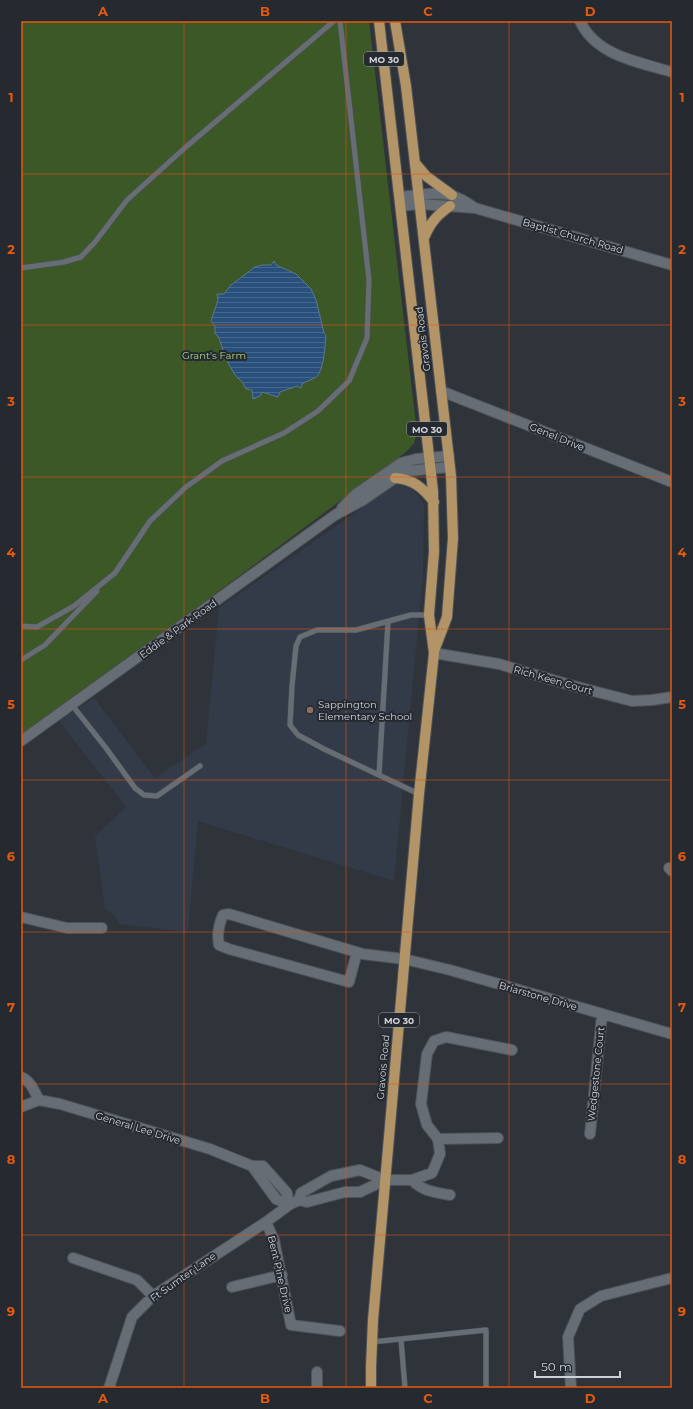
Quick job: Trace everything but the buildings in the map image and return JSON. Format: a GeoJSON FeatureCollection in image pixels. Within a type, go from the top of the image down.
{"type":"FeatureCollection","features":[{"type":"Feature","properties":{"kind":"main road","name":"Gravois Road"},"geometry":{"type":"LineString","coordinates":[[371,1388],[372,1342],[385,1180],[419,794],[434,653],[429,615],[434,552],[434,502],[379,21]]}},
{"type":"Feature","properties":{"kind":"main road","name":"Gravois Road"},"geometry":{"type":"LineString","coordinates":[[395,21],[406,86],[450,467],[453,538],[450,593],[447,617],[434,653]]}},
{"type":"Feature","properties":{"kind":"main road"},"geometry":{"type":"LineString","coordinates":[[415,163],[426,176],[452,195]]}},
{"type":"Feature","properties":{"kind":"main road"},"geometry":{"type":"LineString","coordinates":[[424,240],[432,221],[437,215],[450,206]]}},
{"type":"Feature","properties":{"kind":"main road"},"geometry":{"type":"LineString","coordinates":[[395,478],[404,478],[412,481],[427,493],[434,502]]}},
{"type":"Feature","properties":{"kind":"street"},"geometry":{"type":"LineString","coordinates":[[580,21],[590,37],[617,56],[672,72]]}},
{"type":"Feature","properties":{"kind":"street","name":"Baptist Church Road"},"geometry":{"type":"LineString","coordinates":[[419,200],[432,194],[452,195],[464,200],[475,208]]}},
{"type":"Feature","properties":{"kind":"street","name":"Baptist Church Road"},"geometry":{"type":"LineString","coordinates":[[400,201],[419,200],[450,206],[475,208],[672,265]]}},
{"type":"Feature","properties":{"kind":"street","name":"Genel Drive"},"geometry":{"type":"LineString","coordinates":[[441,391],[672,482]]}},
{"type":"Feature","properties":{"kind":"street","name":"Eddie & Park Road"},"geometry":{"type":"LineString","coordinates":[[335,515],[356,494],[400,463],[430,457],[449,456]]}},
{"type":"Feature","properties":{"kind":"street","name":"Eddie & Park Road"},"geometry":{"type":"LineString","coordinates":[[21,741],[335,515],[363,500],[408,471],[450,467]]}},
{"type":"Feature","properties":{"kind":"street","name":"Rich Keen Court"},"geometry":{"type":"LineString","coordinates":[[434,653],[499,664],[570,685],[632,701],[672,697]]}},
{"type":"Feature","properties":{"kind":"street","name":"Briarstone Drive"},"geometry":{"type":"LineString","coordinates":[[357,952],[349,982],[229,949],[219,945],[218,938],[223,915],[230,914],[357,952],[404,959],[450,970],[672,1034]]}},
{"type":"Feature","properties":{"kind":"street"},"geometry":{"type":"LineString","coordinates":[[21,917],[67,928],[102,928]]}},
{"type":"Feature","properties":{"kind":"street","name":"Wedgestone Court"},"geometry":{"type":"LineString","coordinates":[[590,1134],[602,1015]]}},
{"type":"Feature","properties":{"kind":"street"},"geometry":{"type":"LineString","coordinates":[[385,1180],[412,1180],[432,1173],[440,1154],[438,1139],[427,1125],[421,1104],[427,1054],[434,1041],[446,1037],[512,1050]]}},
{"type":"Feature","properties":{"kind":"street"},"geometry":{"type":"LineString","coordinates":[[21,1077],[26,1079],[32,1086],[39,1100]]}},
{"type":"Feature","properties":{"kind":"street","name":"General Lee Drive"},"geometry":{"type":"LineString","coordinates":[[22,1106],[39,1100],[60,1104],[210,1149],[252,1166],[263,1166],[287,1193],[289,1205]]}},
{"type":"Feature","properties":{"kind":"street"},"geometry":{"type":"LineString","coordinates":[[438,1139],[498,1138]]}},
{"type":"Feature","properties":{"kind":"street","name":"Ft Sumter Lane"},"geometry":{"type":"LineString","coordinates":[[299,1200],[301,1193],[331,1176],[360,1170],[385,1180]]}},
{"type":"Feature","properties":{"kind":"street","name":"Ft Sumter Lane"},"geometry":{"type":"LineString","coordinates":[[109,1388],[132,1317],[153,1296],[266,1222],[289,1205],[299,1200],[307,1202],[345,1192],[360,1192],[385,1180]]}},
{"type":"Feature","properties":{"kind":"street"},"geometry":{"type":"LineString","coordinates":[[412,1180],[420,1188],[450,1195]]}},
{"type":"Feature","properties":{"kind":"street","name":"Bent Pine Drive"},"geometry":{"type":"LineString","coordinates":[[266,1222],[274,1240],[291,1325],[340,1331]]}},
{"type":"Feature","properties":{"kind":"street"},"geometry":{"type":"LineString","coordinates":[[73,1258],[136,1280],[153,1296]]}},
{"type":"Feature","properties":{"kind":"street"},"geometry":{"type":"LineString","coordinates":[[232,1288],[282,1275]]}},
{"type":"Feature","properties":{"kind":"street"},"geometry":{"type":"LineString","coordinates":[[572,1388],[568,1337],[580,1309],[601,1296],[672,1278]]}},
{"type":"Feature","properties":{"kind":"street"},"geometry":{"type":"LineString","coordinates":[[317,1372],[318,1388]]}},
{"type":"Feature","properties":{"kind":"lane"},"geometry":{"type":"LineString","coordinates":[[21,268],[64,262],[81,257],[95,242],[127,200],[187,146],[334,21]]}},
{"type":"Feature","properties":{"kind":"lane"},"geometry":{"type":"LineString","coordinates":[[21,660],[45,646],[115,573],[150,521],[186,487],[222,461],[284,433],[318,411],[349,381],[367,338],[369,280],[340,21]]}},
{"type":"Feature","properties":{"kind":"lane"},"geometry":{"type":"LineString","coordinates":[[21,626],[37,627],[74,606],[115,573]]}},
{"type":"Feature","properties":{"kind":"lane"},"geometry":{"type":"LineString","coordinates":[[419,794],[298,735],[290,725],[292,686],[296,646],[300,637],[316,630],[356,630],[411,615],[429,615]]}},
{"type":"Feature","properties":{"kind":"lane"},"geometry":{"type":"LineString","coordinates":[[379,775],[388,622]]}},
{"type":"Feature","properties":{"kind":"lane"},"geometry":{"type":"LineString","coordinates":[[72,705],[135,788],[144,795],[157,796],[200,766]]}},
{"type":"Feature","properties":{"kind":"lane"},"geometry":{"type":"LineString","coordinates":[[372,1342],[486,1330],[486,1388]]}},
{"type":"Feature","properties":{"kind":"lane"},"geometry":{"type":"LineString","coordinates":[[401,1338],[405,1388]]}},
{"type":"Feature","properties":{"kind":"shaded area","name":"Sappington Elementary School"},"geometry":{"type":"Polygon","coordinates":[[[396,484],[409,486],[418,495],[424,505],[423,575],[394,881],[198,821],[188,932],[119,924],[115,916],[105,909],[95,836],[126,807],[59,721],[94,698],[155,778],[206,744],[219,608],[396,484]]]}},
{"type":"Feature","properties":{"kind":"green space","name":"Grant's Farm"},"geometry":{"type":"Polygon","coordinates":[[[21,21],[369,21],[417,433],[414,443],[406,452],[200,605],[21,734],[21,21]]]}},
{"type":"Feature","properties":{"kind":"water"},"geometry":{"type":"Polygon","coordinates":[[[274,261],[276,265],[296,274],[311,289],[316,300],[326,336],[324,358],[319,374],[302,384],[301,388],[297,386],[280,392],[278,397],[262,392],[260,396],[253,399],[252,390],[246,389],[243,383],[235,375],[226,359],[219,338],[215,333],[215,326],[211,321],[218,300],[217,294],[224,294],[231,285],[255,267],[271,265],[274,261]]]}},
{"type":"Feature","properties":{"kind":"place","name":"Sappington Elementary School"},"geometry":{"type":"Point","coordinates":[310,710]}}]}
